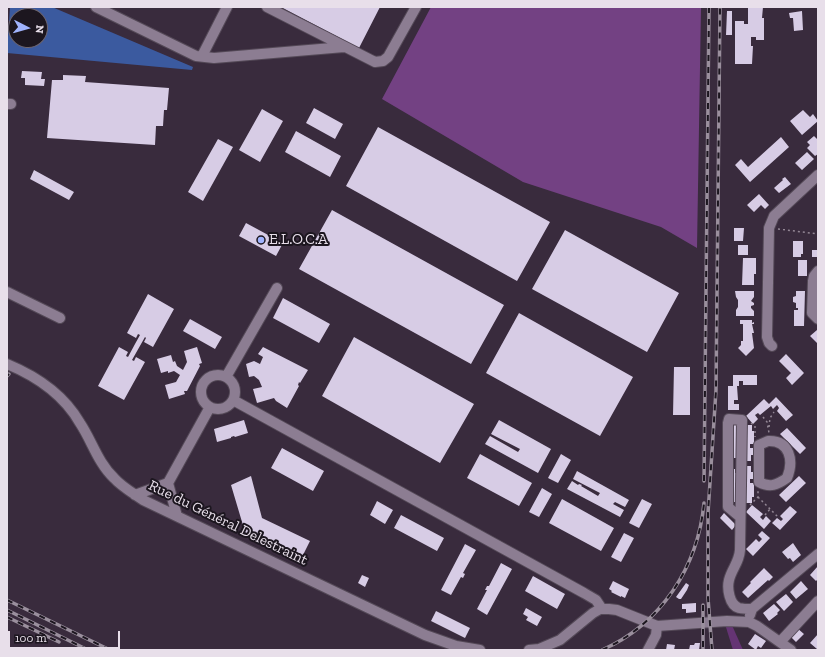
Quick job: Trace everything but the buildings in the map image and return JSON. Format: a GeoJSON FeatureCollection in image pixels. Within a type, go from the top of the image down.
{"type":"FeatureCollection","features":[{"type":"Feature","properties":{"kind":"street"},"geometry":{"type":"LineString","coordinates":[[96,7],[196,56],[214,58],[344,47]]}},
{"type":"Feature","properties":{"kind":"street"},"geometry":{"type":"LineString","coordinates":[[202,56],[227,7]]}},
{"type":"Feature","properties":{"kind":"street"},"geometry":{"type":"LineString","coordinates":[[267,7],[375,62],[384,61],[388,57],[416,7]]}},
{"type":"Feature","properties":{"kind":"street"},"geometry":{"type":"LineString","coordinates":[[772,346],[767,337],[769,228],[774,216],[818,175]]}},
{"type":"Feature","properties":{"kind":"street"},"geometry":{"type":"LineString","coordinates":[[818,272],[814,276],[813,281],[812,313],[818,319]]}},
{"type":"Feature","properties":{"kind":"street"},"geometry":{"type":"LineString","coordinates":[[226,377],[277,288]]}},
{"type":"Feature","properties":{"kind":"street"},"geometry":{"type":"LineString","coordinates":[[7,292],[60,318]]}},
{"type":"Feature","properties":{"kind":"street","name":"Rue du Général Delestraint"},"geometry":{"type":"LineString","coordinates":[[7,364],[36,379],[62,400],[80,422],[102,462],[113,477],[143,500],[425,635],[456,646],[480,650]]}},
{"type":"Feature","properties":{"kind":"street"},"geometry":{"type":"LineString","coordinates":[[217,375],[226,377],[234,385],[235,395],[233,400],[223,409],[218,410],[210,407],[202,400],[200,391],[202,386],[208,378],[212,376],[217,375]]}},
{"type":"Feature","properties":{"kind":"street"},"geometry":{"type":"LineString","coordinates":[[233,400],[589,596],[596,600],[602,609]]}},
{"type":"Feature","properties":{"kind":"street"},"geometry":{"type":"LineString","coordinates":[[135,495],[168,482],[210,407]]}},
{"type":"Feature","properties":{"kind":"street"},"geometry":{"type":"LineString","coordinates":[[740,517],[728,507],[729,419],[742,420],[742,508],[740,517],[740,556],[729,580],[729,593],[735,606],[739,608],[752,609]]}},
{"type":"Feature","properties":{"kind":"street"},"geometry":{"type":"LineString","coordinates":[[770,441],[780,443],[786,448],[790,455],[790,472],[784,480],[775,485],[769,486],[759,482],[759,445],[770,441]]}},
{"type":"Feature","properties":{"kind":"street"},"geometry":{"type":"LineString","coordinates":[[728,464],[759,465]]}},
{"type":"Feature","properties":{"kind":"street"},"geometry":{"type":"LineString","coordinates":[[168,482],[177,516]]}},
{"type":"Feature","properties":{"kind":"street"},"geometry":{"type":"LineString","coordinates":[[749,622],[752,609],[818,554]]}},
{"type":"Feature","properties":{"kind":"street"},"geometry":{"type":"LineString","coordinates":[[780,642],[818,602]]}},
{"type":"Feature","properties":{"kind":"street"},"geometry":{"type":"LineString","coordinates":[[529,650],[538,649],[560,640],[593,613],[602,609],[617,610],[657,626],[727,621],[749,622],[791,650]]}},
{"type":"Feature","properties":{"kind":"street"},"geometry":{"type":"LineString","coordinates":[[648,650],[656,634],[657,626]]}},
{"type":"Feature","properties":{"kind":"path"},"geometry":{"type":"LineString","coordinates":[[769,228],[818,234]]}},
{"type":"Feature","properties":{"kind":"path"},"geometry":{"type":"LineString","coordinates":[[770,441],[770,418],[774,412]]}},
{"type":"Feature","properties":{"kind":"path"},"geometry":{"type":"LineString","coordinates":[[763,416],[769,427]]}},
{"type":"Feature","properties":{"kind":"path"},"geometry":{"type":"LineString","coordinates":[[742,420],[748,421],[755,426],[755,445],[759,445]]}},
{"type":"Feature","properties":{"kind":"path"},"geometry":{"type":"LineString","coordinates":[[758,497],[778,517]]}},
{"type":"Feature","properties":{"kind":"path"},"geometry":{"type":"LineString","coordinates":[[765,515],[770,509]]}},
{"type":"Feature","properties":{"kind":"shaded area"},"geometry":{"type":"Polygon","coordinates":[[[431,7],[701,7],[697,248],[661,227],[523,182],[382,99],[431,7]]]}},
{"type":"Feature","properties":{"kind":"shaded area"},"geometry":{"type":"Polygon","coordinates":[[[731,623],[743,650],[733,650],[725,624],[731,623]]]}},
{"type":"Feature","properties":{"kind":"water"},"geometry":{"type":"Polygon","coordinates":[[[10,7],[52,7],[193,67],[192,70],[7,53],[8,38],[8,48],[48,48],[48,8],[10,7]]]}},
{"type":"Feature","properties":{"kind":"railway"},"geometry":{"type":"LineString","coordinates":[[704,481],[709,7]]}},
{"type":"Feature","properties":{"kind":"railway"},"geometry":{"type":"LineString","coordinates":[[712,650],[708,598],[708,513],[716,390],[720,7]]}},
{"type":"Feature","properties":{"kind":"railway"},"geometry":{"type":"LineString","coordinates":[[602,650],[623,639],[642,625],[659,609],[673,591],[685,571],[694,549],[704,503]]}},
{"type":"Feature","properties":{"kind":"railway"},"geometry":{"type":"LineString","coordinates":[[7,600],[110,650]]}},
{"type":"Feature","properties":{"kind":"railway"},"geometry":{"type":"LineString","coordinates":[[703,605],[703,650]]}},
{"type":"Feature","properties":{"kind":"railway"},"geometry":{"type":"LineString","coordinates":[[7,610],[88,650]]}},
{"type":"Feature","properties":{"kind":"railway"},"geometry":{"type":"LineString","coordinates":[[7,617],[59,642]]}},
{"type":"Feature","properties":{"kind":"place","name":"E.L.O.C.A"},"geometry":{"type":"Point","coordinates":[261,240]}}]}
